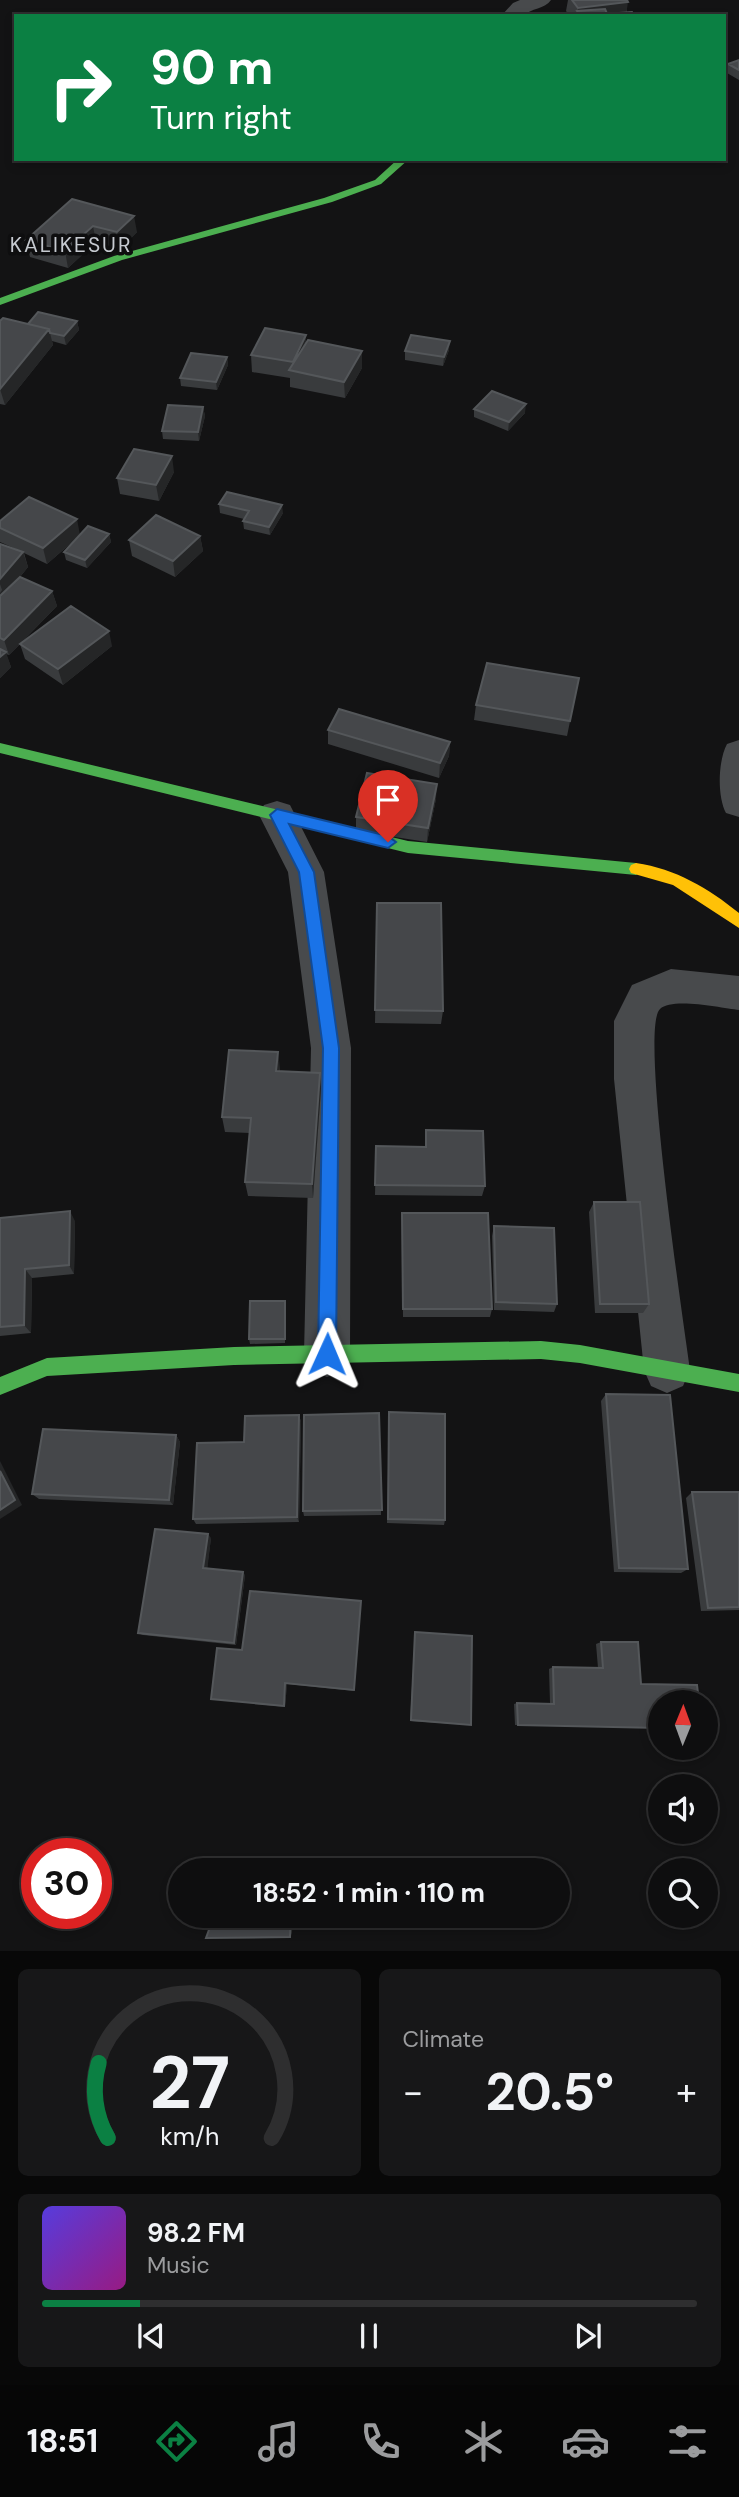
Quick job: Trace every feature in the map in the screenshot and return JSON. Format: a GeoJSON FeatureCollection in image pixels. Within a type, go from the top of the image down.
{"type":"FeatureCollection","features":[{"type":"Feature","properties":{"kind":"street"},"geometry":{"type":"LineString","coordinates":[[513,14],[520,7],[541,0]]}},
{"type":"Feature","properties":{"kind":"street"},"geometry":{"type":"LineString","coordinates":[[0,302],[118,258],[328,200],[378,182],[402,161]]}},
{"type":"Feature","properties":{"kind":"street"},"geometry":{"type":"LineString","coordinates":[[0,747],[408,847],[656,871],[702,892],[739,922]]}},
{"type":"Feature","properties":{"kind":"street"},"geometry":{"type":"LineString","coordinates":[[739,753],[739,803]]}},
{"type":"Feature","properties":{"kind":"street"},"geometry":{"type":"LineString","coordinates":[[277,815],[306,872],[331,1048],[327,1354]]}},
{"type":"Feature","properties":{"kind":"street"},"geometry":{"type":"LineString","coordinates":[[667,1370],[634,1079],[634,1021],[646,997],[671,986],[739,993]]}},
{"type":"Feature","properties":{"kind":"street"},"geometry":{"type":"LineString","coordinates":[[0,1386],[47,1367],[234,1356],[541,1350],[580,1353],[739,1383]]}},
{"type":"Feature","properties":{"kind":"building"},"geometry":{"type":"Polygon","coordinates":[[[572,0],[627,0],[628,2],[578,8],[572,0]]]}},
{"type":"Feature","properties":{"kind":"building"},"geometry":{"type":"Polygon","coordinates":[[[605,9],[607,14],[579,14],[577,11],[605,9]]]}},
{"type":"Feature","properties":{"kind":"building"},"geometry":{"type":"Polygon","coordinates":[[[739,60],[739,70],[728,64],[739,60]]]}},
{"type":"Feature","properties":{"kind":"building"},"geometry":{"type":"Polygon","coordinates":[[[72,199],[134,216],[117,232],[93,226],[65,251],[26,240],[72,199]]]}},
{"type":"Feature","properties":{"kind":"building"},"geometry":{"type":"Polygon","coordinates":[[[38,312],[77,321],[64,336],[50,333],[49,329],[28,324],[38,312]]]}},
{"type":"Feature","properties":{"kind":"building"},"geometry":{"type":"Polygon","coordinates":[[[3,318],[49,329],[0,389],[0,321],[3,318]]]}},
{"type":"Feature","properties":{"kind":"building"},"geometry":{"type":"Polygon","coordinates":[[[265,328],[306,335],[293,362],[251,355],[265,328]]]}},
{"type":"Feature","properties":{"kind":"building"},"geometry":{"type":"Polygon","coordinates":[[[411,335],[450,341],[444,357],[405,351],[411,335]]]}},
{"type":"Feature","properties":{"kind":"building"},"geometry":{"type":"Polygon","coordinates":[[[308,340],[362,351],[344,382],[289,370],[308,340]]]}},
{"type":"Feature","properties":{"kind":"building"},"geometry":{"type":"Polygon","coordinates":[[[191,353],[227,357],[216,382],[180,378],[191,353]]]}},
{"type":"Feature","properties":{"kind":"building"},"geometry":{"type":"Polygon","coordinates":[[[492,391],[526,404],[509,422],[474,409],[492,391]]]}},
{"type":"Feature","properties":{"kind":"building"},"geometry":{"type":"Polygon","coordinates":[[[168,405],[203,407],[198,432],[162,431],[168,405]]]}},
{"type":"Feature","properties":{"kind":"building"},"geometry":{"type":"Polygon","coordinates":[[[134,449],[172,456],[156,485],[117,478],[134,449]]]}},
{"type":"Feature","properties":{"kind":"building"},"geometry":{"type":"Polygon","coordinates":[[[227,492],[282,505],[269,527],[243,521],[249,511],[219,504],[227,492]]]}},
{"type":"Feature","properties":{"kind":"building"},"geometry":{"type":"Polygon","coordinates":[[[29,497],[77,519],[43,548],[0,528],[0,521],[29,497]]]}},
{"type":"Feature","properties":{"kind":"building"},"geometry":{"type":"Polygon","coordinates":[[[156,515],[200,536],[173,561],[129,540],[156,515]]]}},
{"type":"Feature","properties":{"kind":"building"},"geometry":{"type":"Polygon","coordinates":[[[88,526],[109,534],[85,560],[64,552],[88,526]]]}},
{"type":"Feature","properties":{"kind":"building"},"geometry":{"type":"Polygon","coordinates":[[[0,544],[23,552],[0,579],[0,544]]]}},
{"type":"Feature","properties":{"kind":"building"},"geometry":{"type":"Polygon","coordinates":[[[20,577],[52,591],[4,640],[0,638],[0,596],[20,577]]]}},
{"type":"Feature","properties":{"kind":"building"},"geometry":{"type":"Polygon","coordinates":[[[71,606],[109,631],[58,669],[20,644],[71,606]]]}},
{"type":"Feature","properties":{"kind":"building"},"geometry":{"type":"Polygon","coordinates":[[[487,663],[579,678],[570,721],[476,705],[487,663]]]}},
{"type":"Feature","properties":{"kind":"building"},"geometry":{"type":"Polygon","coordinates":[[[339,709],[450,742],[440,763],[328,730],[339,709]]]}},
{"type":"Feature","properties":{"kind":"building"},"geometry":{"type":"Polygon","coordinates":[[[367,773],[437,784],[428,828],[356,817],[367,773]]]}},
{"type":"Feature","properties":{"kind":"building"},"geometry":{"type":"Polygon","coordinates":[[[377,903],[441,903],[443,1011],[375,1010],[377,903]]]}},
{"type":"Feature","properties":{"kind":"building"},"geometry":{"type":"Polygon","coordinates":[[[229,1050],[278,1052],[276,1071],[320,1073],[312,1184],[245,1182],[251,1118],[222,1117],[229,1050]]]}},
{"type":"Feature","properties":{"kind":"building"},"geometry":{"type":"Polygon","coordinates":[[[426,1130],[483,1131],[485,1186],[375,1185],[376,1146],[426,1147],[426,1130]]]}},
{"type":"Feature","properties":{"kind":"building"},"geometry":{"type":"Polygon","coordinates":[[[594,1202],[640,1202],[649,1304],[600,1304],[594,1202]]]}},
{"type":"Feature","properties":{"kind":"building"},"geometry":{"type":"Polygon","coordinates":[[[70,1211],[69,1265],[25,1269],[24,1325],[0,1327],[0,1218],[70,1211]]]}},
{"type":"Feature","properties":{"kind":"building"},"geometry":{"type":"Polygon","coordinates":[[[402,1213],[488,1213],[492,1309],[403,1309],[402,1213]]]}},
{"type":"Feature","properties":{"kind":"building"},"geometry":{"type":"Polygon","coordinates":[[[494,1226],[554,1228],[557,1304],[496,1302],[494,1226]]]}},
{"type":"Feature","properties":{"kind":"building"},"geometry":{"type":"Polygon","coordinates":[[[250,1301],[285,1301],[285,1339],[249,1339],[250,1301]]]}},
{"type":"Feature","properties":{"kind":"building"},"geometry":{"type":"Polygon","coordinates":[[[606,1394],[670,1395],[688,1569],[619,1568],[606,1394]]]}},
{"type":"Feature","properties":{"kind":"building"},"geometry":{"type":"Polygon","coordinates":[[[389,1412],[445,1414],[445,1520],[388,1519],[389,1412]]]}},
{"type":"Feature","properties":{"kind":"building"},"geometry":{"type":"Polygon","coordinates":[[[379,1413],[382,1510],[303,1511],[304,1415],[379,1413]]]}},
{"type":"Feature","properties":{"kind":"building"},"geometry":{"type":"Polygon","coordinates":[[[299,1415],[297,1517],[193,1519],[197,1443],[244,1442],[245,1416],[299,1415]]]}},
{"type":"Feature","properties":{"kind":"building"},"geometry":{"type":"Polygon","coordinates":[[[43,1429],[176,1435],[169,1500],[32,1494],[43,1429]]]}},
{"type":"Feature","properties":{"kind":"building"},"geometry":{"type":"Polygon","coordinates":[[[0,1471],[15,1500],[0,1510],[0,1471]]]}},
{"type":"Feature","properties":{"kind":"building"},"geometry":{"type":"Polygon","coordinates":[[[692,1492],[739,1492],[739,1607],[708,1608],[692,1492]]]}},
{"type":"Feature","properties":{"kind":"building"},"geometry":{"type":"Polygon","coordinates":[[[155,1529],[208,1534],[203,1568],[243,1572],[234,1643],[138,1633],[155,1529]]]}},
{"type":"Feature","properties":{"kind":"building"},"geometry":{"type":"Polygon","coordinates":[[[250,1591],[361,1601],[354,1690],[285,1683],[284,1706],[211,1699],[217,1648],[242,1650],[250,1591]]]}},
{"type":"Feature","properties":{"kind":"building"},"geometry":{"type":"Polygon","coordinates":[[[415,1632],[472,1636],[471,1725],[411,1720],[415,1632]]]}},
{"type":"Feature","properties":{"kind":"building"},"geometry":{"type":"Polygon","coordinates":[[[601,1642],[638,1642],[641,1684],[697,1685],[698,1690],[648,1690],[648,1728],[518,1725],[517,1703],[554,1704],[553,1667],[603,1668],[601,1642]]]}},
{"type":"Feature","properties":{"kind":"building"},"geometry":{"type":"Polygon","coordinates":[[[210,1928],[290,1928],[290,1937],[206,1938],[210,1928]]]}},
{"type":"Feature","properties":{"kind":"traffic: fast"},"geometry":{"type":"LineString","coordinates":[[0,302],[118,258],[328,200],[378,182],[402,161]]}},
{"type":"Feature","properties":{"kind":"traffic: fast"},"geometry":{"type":"LineString","coordinates":[[0,748],[408,847],[636,869]]}},
{"type":"Feature","properties":{"kind":"traffic: fast"},"geometry":{"type":"LineString","coordinates":[[0,1386],[47,1367],[234,1356],[541,1350],[580,1354],[739,1383]]}},
{"type":"Feature","properties":{"kind":"traffic: slow"},"geometry":{"type":"LineString","coordinates":[[636,869],[651,871],[678,881],[704,895],[739,922]]}},
{"type":"Feature","properties":{"kind":"district","name":"KALIKESUR"},"geometry":{"type":"Point","coordinates":[71,245]}},
{"type":"Feature","properties":{"kind":"route"},"geometry":{"type":"LineString","coordinates":[[327,1354],[331,1048],[306,872],[277,815],[388,842]]}}]}
